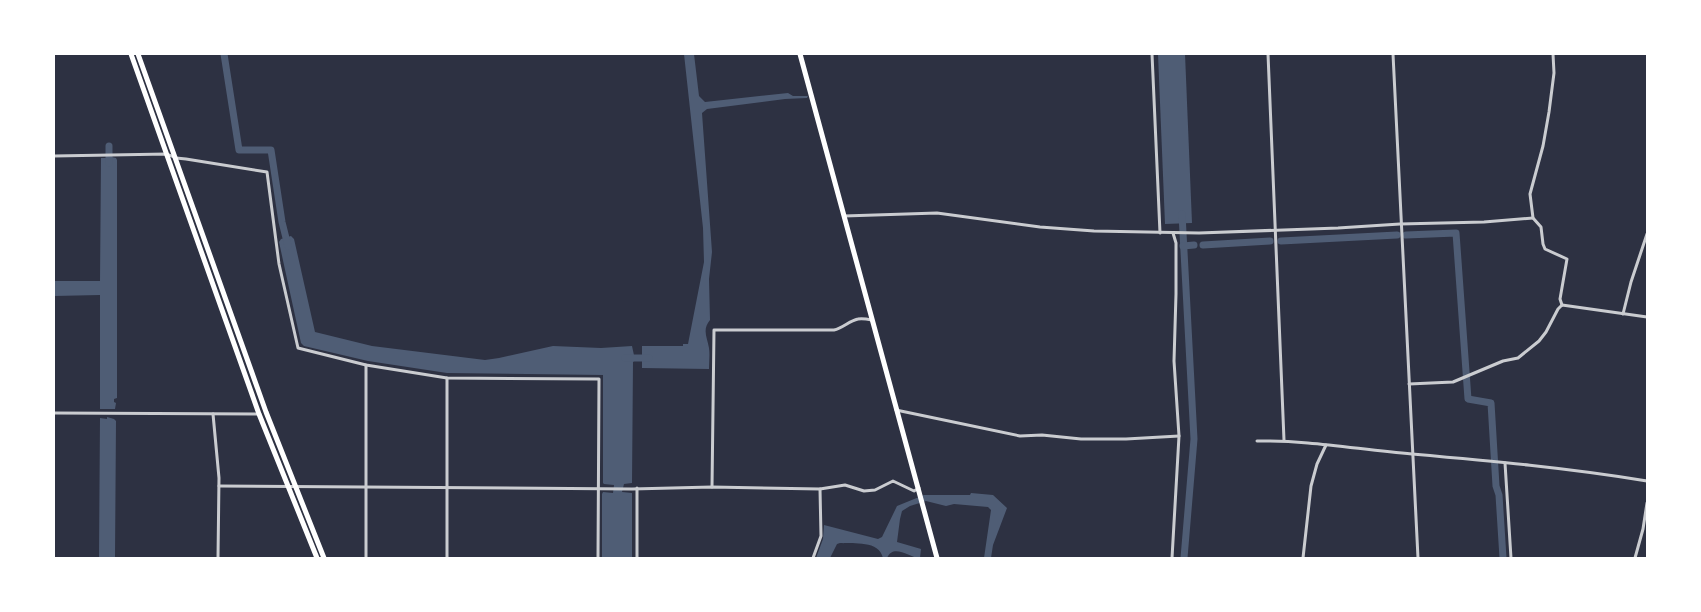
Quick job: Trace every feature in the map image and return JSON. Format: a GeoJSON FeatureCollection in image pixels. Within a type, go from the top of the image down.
{"type":"FeatureCollection","features":[{"type":"Feature","properties":{"kind":"highway"},"geometry":{"type":"LineString","coordinates":[[131,54],[259,414],[317,558]]}},
{"type":"Feature","properties":{"kind":"highway"},"geometry":{"type":"LineString","coordinates":[[138,54],[229,311],[295,487],[324,558]]}},
{"type":"Feature","properties":{"kind":"highway"},"geometry":{"type":"LineString","coordinates":[[800,54],[937,558]]}},
{"type":"Feature","properties":{"kind":"street"},"geometry":{"type":"LineString","coordinates":[[1152,54],[1160,233]]}},
{"type":"Feature","properties":{"kind":"street"},"geometry":{"type":"LineString","coordinates":[[1268,54],[1284,440]]}},
{"type":"Feature","properties":{"kind":"street"},"geometry":{"type":"LineString","coordinates":[[1393,54],[1418,558]]}},
{"type":"Feature","properties":{"kind":"street"},"geometry":{"type":"LineString","coordinates":[[1553,54],[1552,95],[1543,146],[1530,194],[1533,218],[1541,227],[1545,250],[1567,259],[1560,299],[1562,305]]}},
{"type":"Feature","properties":{"kind":"street"},"geometry":{"type":"LineString","coordinates":[[54,156],[167,152],[176,158],[268,172],[279,264],[298,348],[366,365],[447,378],[599,379],[600,488],[598,558]]}},
{"type":"Feature","properties":{"kind":"street"},"geometry":{"type":"LineString","coordinates":[[844,216],[937,213],[1013,225],[1160,233],[1338,228],[1533,218]]}},
{"type":"Feature","properties":{"kind":"street"},"geometry":{"type":"LineString","coordinates":[[1172,558],[1179,436],[1174,361],[1176,243],[1174,233]]}},
{"type":"Feature","properties":{"kind":"street"},"geometry":{"type":"LineString","coordinates":[[1623,314],[1631,282],[1647,234]]}},
{"type":"Feature","properties":{"kind":"street"},"geometry":{"type":"LineString","coordinates":[[1562,305],[1647,317]]}},
{"type":"Feature","properties":{"kind":"street"},"geometry":{"type":"LineString","coordinates":[[1409,384],[1453,382],[1518,358],[1546,332],[1562,305]]}},
{"type":"Feature","properties":{"kind":"street"},"geometry":{"type":"LineString","coordinates":[[712,487],[714,330],[834,330],[841,329],[859,319],[872,320]]}},
{"type":"Feature","properties":{"kind":"street"},"geometry":{"type":"LineString","coordinates":[[366,365],[366,558]]}},
{"type":"Feature","properties":{"kind":"street"},"geometry":{"type":"LineString","coordinates":[[447,378],[447,558]]}},
{"type":"Feature","properties":{"kind":"street"},"geometry":{"type":"LineString","coordinates":[[896,410],[1020,436],[1042,435],[1081,439],[1126,439],[1179,436]]}},
{"type":"Feature","properties":{"kind":"street"},"geometry":{"type":"LineString","coordinates":[[54,414],[259,414]]}},
{"type":"Feature","properties":{"kind":"street"},"geometry":{"type":"LineString","coordinates":[[213,414],[219,486],[218,558]]}},
{"type":"Feature","properties":{"kind":"street"},"geometry":{"type":"LineString","coordinates":[[1257,441],[1284,440],[1483,460],[1601,473],[1647,481]]}},
{"type":"Feature","properties":{"kind":"street"},"geometry":{"type":"LineString","coordinates":[[1303,558],[1311,486],[1317,464],[1326,445]]}},
{"type":"Feature","properties":{"kind":"street"},"geometry":{"type":"LineString","coordinates":[[1505,463],[1511,558]]}},
{"type":"Feature","properties":{"kind":"street"},"geometry":{"type":"LineString","coordinates":[[219,486],[820,489],[845,485],[864,491],[875,490],[892,481],[914,491],[918,488]]}},
{"type":"Feature","properties":{"kind":"street"},"geometry":{"type":"LineString","coordinates":[[635,488],[637,558]]}},
{"type":"Feature","properties":{"kind":"street"},"geometry":{"type":"LineString","coordinates":[[813,558],[821,536],[820,489]]}},
{"type":"Feature","properties":{"kind":"street"},"geometry":{"type":"LineString","coordinates":[[1635,558],[1643,529],[1647,503]]}},
{"type":"Feature","properties":{"kind":"water"},"geometry":{"type":"Polygon","coordinates":[[[684,54],[694,54],[699,96],[705,102],[788,93],[793,96],[808,96],[807,98],[707,109],[702,113],[712,252],[709,279],[710,320],[706,327],[709,369],[642,368],[642,346],[683,346],[683,344],[688,344],[704,262],[703,228],[684,54]]]}},
{"type":"Feature","properties":{"kind":"water"},"geometry":{"type":"Polygon","coordinates":[[[1158,54],[1185,54],[1192,223],[1165,224],[1158,54]]]}},
{"type":"Feature","properties":{"kind":"water"},"geometry":{"type":"Polygon","coordinates":[[[107,156],[117,160],[117,398],[114,399],[116,403],[115,409],[100,409],[100,295],[54,296],[54,281],[100,281],[101,158],[107,158],[107,156]]]}},
{"type":"Feature","properties":{"kind":"water"},"geometry":{"type":"Polygon","coordinates":[[[291,236],[294,239],[315,332],[372,346],[485,360],[553,346],[601,348],[632,346],[635,360],[633,362],[632,483],[624,484],[622,492],[632,493],[632,558],[602,558],[602,494],[603,492],[613,493],[614,485],[603,483],[603,375],[447,373],[368,361],[304,346],[301,343],[279,242],[281,239],[291,236]]]}},
{"type":"Feature","properties":{"kind":"water"},"geometry":{"type":"Polygon","coordinates":[[[107,417],[116,421],[115,558],[99,558],[100,418],[107,419],[107,417]]]}},
{"type":"Feature","properties":{"kind":"water"},"geometry":{"type":"Polygon","coordinates":[[[971,493],[993,495],[1007,508],[993,545],[991,558],[984,558],[991,510],[988,507],[954,504],[946,506],[926,501],[910,506],[902,511],[897,542],[921,549],[920,558],[898,551],[890,554],[887,558],[883,558],[877,548],[859,543],[840,543],[837,544],[830,558],[816,558],[823,539],[824,525],[878,539],[882,537],[897,506],[924,495],[970,495],[971,493]]]}},
{"type":"Feature","properties":{"kind":"waterway"},"geometry":{"type":"LineString","coordinates":[[224,54],[239,150],[271,150],[282,222],[288,246]]}},
{"type":"Feature","properties":{"kind":"waterway"},"geometry":{"type":"LineString","coordinates":[[109,146],[109,163]]}},
{"type":"Feature","properties":{"kind":"waterway"},"geometry":{"type":"LineString","coordinates":[[1182,214],[1194,439],[1184,558]]}},
{"type":"Feature","properties":{"kind":"waterway"},"geometry":{"type":"LineString","coordinates":[[1406,235],[1456,233],[1468,399],[1491,403],[1503,558]]}},
{"type":"Feature","properties":{"kind":"waterway"},"geometry":{"type":"LineString","coordinates":[[1281,241],[1397,235]]}},
{"type":"Feature","properties":{"kind":"waterway"},"geometry":{"type":"LineString","coordinates":[[1203,245],[1270,241]]}},
{"type":"Feature","properties":{"kind":"waterway"},"geometry":{"type":"LineString","coordinates":[[1183,246],[1194,245]]}},
{"type":"Feature","properties":{"kind":"waterway"},"geometry":{"type":"LineString","coordinates":[[625,358],[649,358]]}}]}
